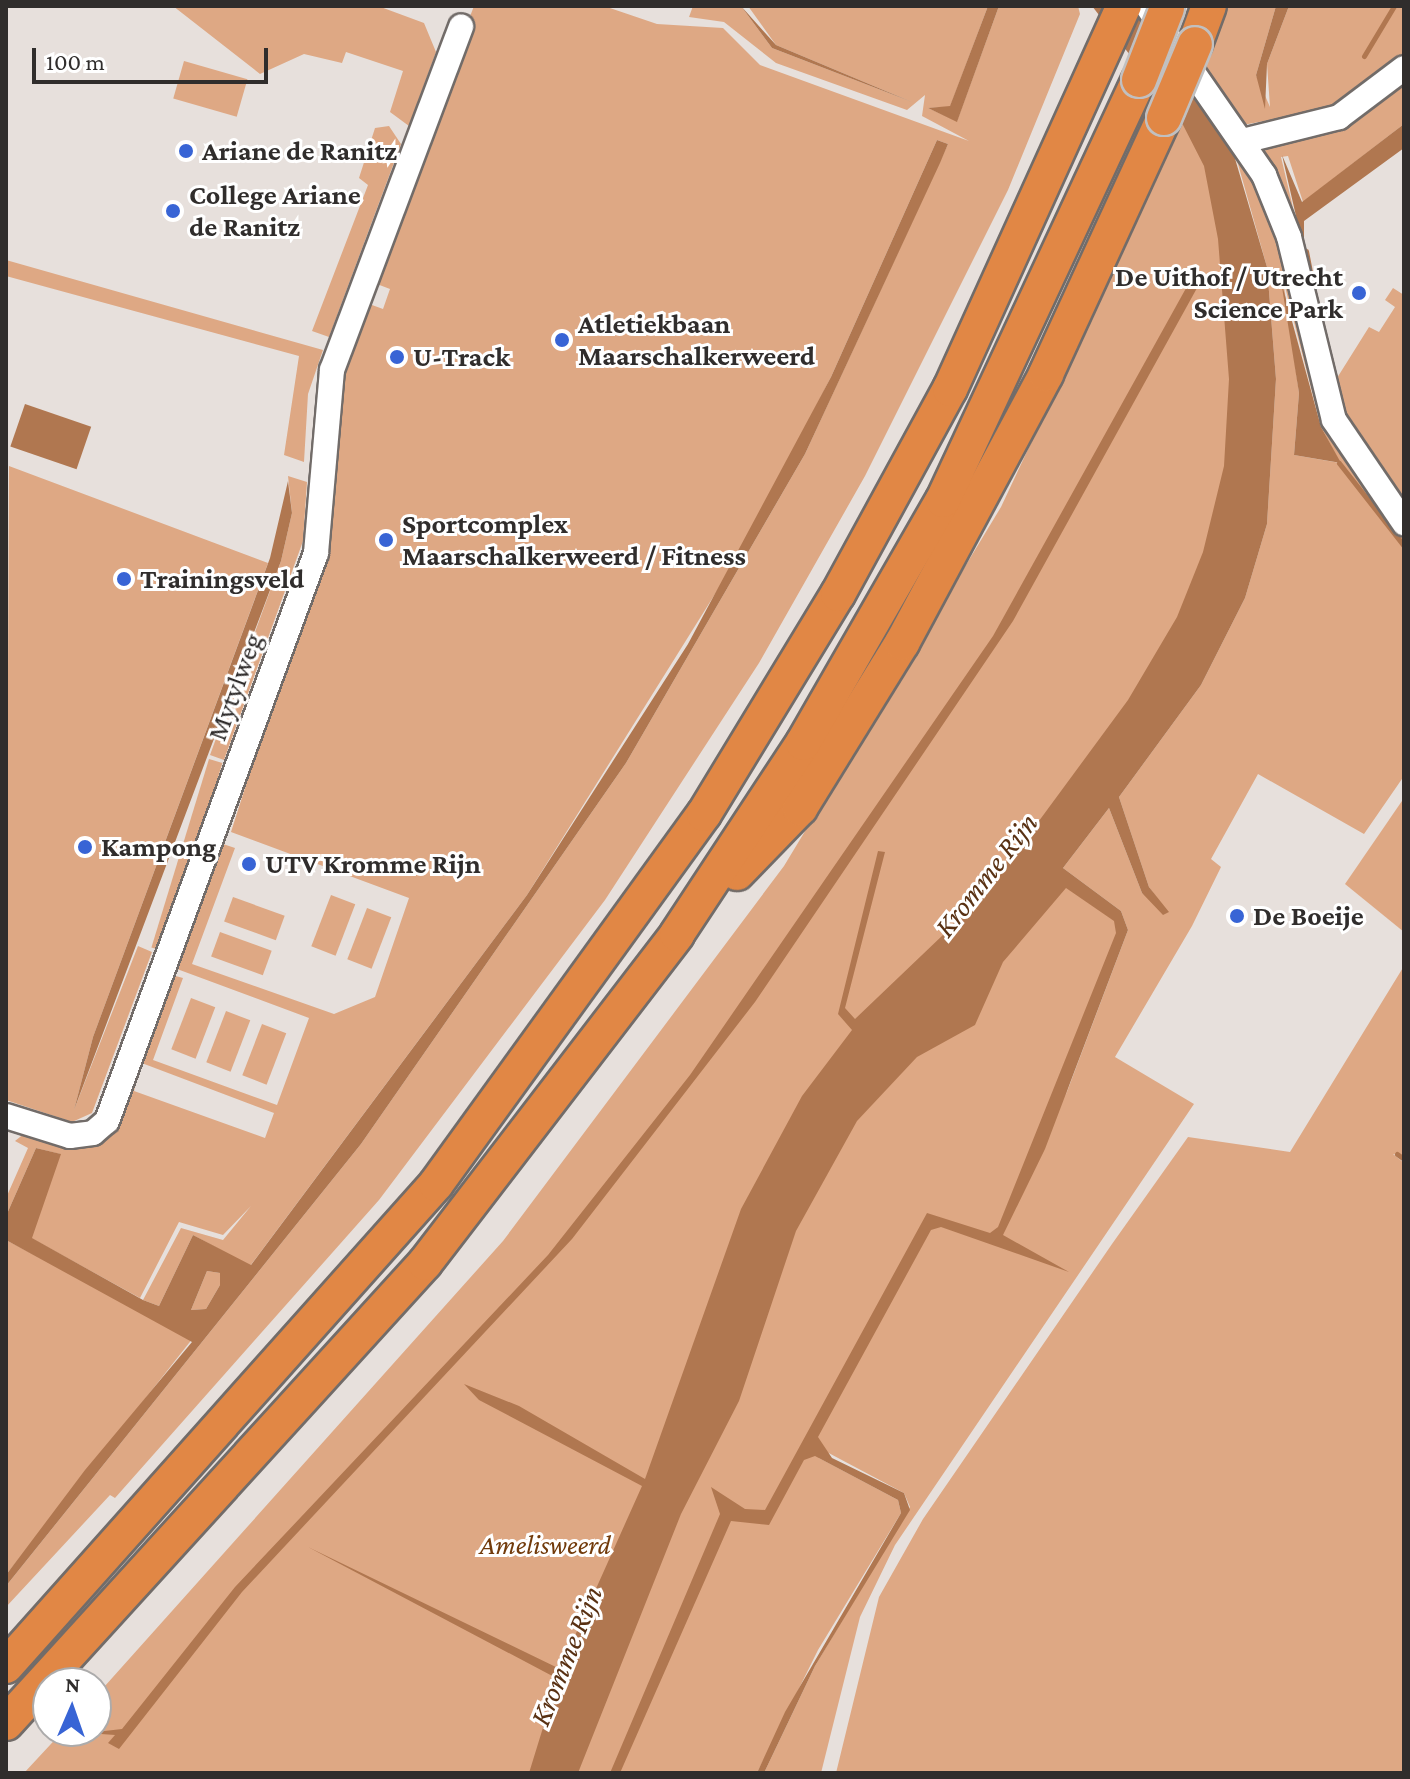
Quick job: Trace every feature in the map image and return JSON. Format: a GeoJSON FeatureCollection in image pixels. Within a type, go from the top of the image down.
{"type":"FeatureCollection","features":[{"type":"Feature","properties":{"kind":"highway"},"geometry":{"type":"LineString","coordinates":[[6,1666],[339,1299],[624,933],[779,694],[901,482],[1024,238],[1124,6]]}},
{"type":"Feature","properties":{"kind":"highway"},"geometry":{"type":"LineString","coordinates":[[677,934],[800,808],[863,708],[1013,440],[1164,118],[1209,6]]}},
{"type":"Feature","properties":{"kind":"highway"},"geometry":{"type":"LineString","coordinates":[[6,1723],[425,1263],[677,934],[803,743],[943,500],[1139,80],[1161,7]]}},
{"type":"Feature","properties":{"kind":"street"},"geometry":{"type":"LineString","coordinates":[[1161,7],[1243,141],[1289,237],[1319,377],[1342,439],[1404,523]]}},
{"type":"Feature","properties":{"kind":"street","name":"Mytylweg"},"geometry":{"type":"LineString","coordinates":[[6,1116],[70,1136],[93,1133],[107,1121],[316,553],[328,384],[461,26]]}},
{"type":"Feature","properties":{"kind":"street"},"geometry":{"type":"LineString","coordinates":[[1243,141],[1339,117],[1404,68]]}},
{"type":"Feature","properties":{"kind":"green space"},"geometry":{"type":"Polygon","coordinates":[[[173,6],[378,6],[424,23],[436,52],[409,126],[390,112],[403,71],[346,52],[342,63],[304,54],[260,74],[173,6]]]}},
{"type":"Feature","properties":{"kind":"green space"},"geometry":{"type":"Polygon","coordinates":[[[474,6],[604,6],[657,24],[723,28],[760,65],[969,141],[922,116],[925,95],[907,110],[776,63],[724,22],[689,17],[693,6],[741,6],[772,48],[912,102],[776,45],[748,6],[988,6],[950,107],[928,108],[957,121],[999,6],[1078,6],[1080,14],[1008,190],[865,476],[759,663],[605,900],[379,1200],[115,1498],[110,1495],[6,1607],[6,1586],[361,1144],[626,763],[805,454],[948,144],[937,140],[831,377],[740,554],[527,895],[250,1266],[193,1235],[159,1306],[143,1300],[181,1228],[223,1240],[251,1206],[223,1235],[179,1222],[140,1298],[31,1238],[60,1154],[36,1148],[6,1216],[6,1198],[28,1148],[15,1141],[25,1133],[80,1143],[130,1080],[137,1080],[134,1091],[265,1138],[274,1113],[139,1062],[172,975],[183,978],[153,1060],[277,1105],[309,1018],[177,969],[223,844],[235,848],[192,964],[334,1014],[375,997],[409,898],[231,832],[313,575],[324,447],[361,301],[383,309],[390,289],[369,281],[474,6]]]}},
{"type":"Feature","properties":{"kind":"green space"},"geometry":{"type":"Polygon","coordinates":[[[1225,6],[1276,6],[1256,75],[1270,107],[1267,64],[1289,6],[1404,6],[1404,61],[1349,105],[1243,125],[1201,70],[1225,6]]]}},
{"type":"Feature","properties":{"kind":"green space"},"geometry":{"type":"Polygon","coordinates":[[[184,61],[247,79],[237,117],[173,98],[184,61]]]}},
{"type":"Feature","properties":{"kind":"green space"},"geometry":{"type":"Polygon","coordinates":[[[1404,75],[1404,124],[1303,202],[1288,156],[1281,157],[1303,250],[1263,161],[1267,143],[1404,75]]]}},
{"type":"Feature","properties":{"kind":"green space","name":"Amelisweerd"},"geometry":{"type":"Polygon","coordinates":[[[1198,79],[1271,202],[1333,429],[1404,530],[1404,776],[1364,834],[1258,774],[1211,859],[1221,867],[1192,926],[1115,1057],[1194,1104],[895,1545],[860,1617],[821,1773],[764,1773],[815,1666],[910,1507],[904,1493],[823,1450],[819,1458],[898,1500],[901,1513],[818,1650],[757,1773],[24,1773],[48,1747],[112,1747],[112,1678],[503,1241],[784,866],[1001,507],[1186,112],[1225,198],[1239,273],[1246,375],[1236,500],[1186,645],[1036,857],[1122,923],[1065,1097],[1128,930],[1121,911],[1063,868],[1109,808],[1142,893],[1168,913],[1149,887],[1119,797],[1201,685],[1245,598],[1267,524],[1276,379],[1267,267],[1238,164],[1198,79]],[[1283,279],[1299,393],[1294,455],[1340,463],[1321,427],[1283,279]]]}},
{"type":"Feature","properties":{"kind":"green space"},"geometry":{"type":"Polygon","coordinates":[[[389,126],[401,144],[329,337],[312,331],[368,185],[359,178],[375,128],[389,126]]]}},
{"type":"Feature","properties":{"kind":"green space"},"geometry":{"type":"Polygon","coordinates":[[[6,260],[323,350],[308,394],[304,462],[284,455],[299,356],[6,276],[6,260]]]}},
{"type":"Feature","properties":{"kind":"green space"},"geometry":{"type":"Polygon","coordinates":[[[1393,288],[1404,295],[1404,515],[1344,410],[1337,378],[1369,327],[1379,332],[1395,307],[1385,300],[1393,288]]]}},
{"type":"Feature","properties":{"kind":"green space","name":"Kampong"},"geometry":{"type":"Polygon","coordinates":[[[9,466],[268,563],[93,1037],[74,1110],[138,946],[152,952],[92,1113],[72,1122],[6,1100],[9,466]]]}},
{"type":"Feature","properties":{"kind":"green space"},"geometry":{"type":"Polygon","coordinates":[[[288,476],[307,482],[303,541],[224,760],[210,755],[281,561],[292,513],[288,476]]]}},
{"type":"Feature","properties":{"kind":"green space"},"geometry":{"type":"Polygon","coordinates":[[[209,759],[222,763],[165,951],[151,947],[209,759]]]}},
{"type":"Feature","properties":{"kind":"green space"},"geometry":{"type":"Polygon","coordinates":[[[1404,798],[1404,932],[1345,884],[1404,798]]]}},
{"type":"Feature","properties":{"kind":"green space"},"geometry":{"type":"Polygon","coordinates":[[[331,895],[355,904],[336,956],[311,946],[331,895]]]}},
{"type":"Feature","properties":{"kind":"green space"},"geometry":{"type":"Polygon","coordinates":[[[233,897],[285,916],[276,940],[224,921],[233,897]]]}},
{"type":"Feature","properties":{"kind":"green space"},"geometry":{"type":"Polygon","coordinates":[[[367,908],[391,917],[372,969],[347,959],[367,908]]]}},
{"type":"Feature","properties":{"kind":"green space"},"geometry":{"type":"Polygon","coordinates":[[[220,932],[272,951],[263,975],[211,956],[220,932]]]}},
{"type":"Feature","properties":{"kind":"green space"},"geometry":{"type":"Polygon","coordinates":[[[1404,966],[1404,1156],[1393,1154],[1404,1163],[1404,1773],[836,1773],[879,1597],[923,1519],[1112,1244],[1188,1137],[1290,1152],[1404,966]]]}},
{"type":"Feature","properties":{"kind":"green space"},"geometry":{"type":"Polygon","coordinates":[[[191,998],[215,1007],[196,1059],[171,1049],[191,998]]]}},
{"type":"Feature","properties":{"kind":"green space"},"geometry":{"type":"Polygon","coordinates":[[[226,1011],[250,1020],[231,1072],[206,1062],[226,1011]]]}},
{"type":"Feature","properties":{"kind":"green space"},"geometry":{"type":"Polygon","coordinates":[[[262,1024],[286,1033],[267,1085],[242,1075],[262,1024]]]}},
{"type":"Feature","properties":{"kind":"green space"},"geometry":{"type":"Polygon","coordinates":[[[6,1240],[193,1338],[6,1575],[6,1240]]]}},
{"type":"Feature","properties":{"kind":"green space"},"geometry":{"type":"Polygon","coordinates":[[[207,1271],[220,1273],[220,1285],[206,1309],[191,1310],[207,1271]]]}},
{"type":"Feature","properties":{"kind":"water"},"geometry":{"type":"Polygon","coordinates":[[[741,6],[776,45],[912,102],[772,48],[741,6]]]}},
{"type":"Feature","properties":{"kind":"water"},"geometry":{"type":"Polygon","coordinates":[[[988,6],[999,6],[957,122],[928,108],[950,106],[988,6]]]}},
{"type":"Feature","properties":{"kind":"water","name":"Kromme Rijn"},"geometry":{"type":"Polygon","coordinates":[[[1092,6],[1138,6],[1231,145],[1267,267],[1276,379],[1267,524],[1245,598],[1201,685],[1119,797],[1149,887],[1169,912],[1163,915],[1142,893],[1109,808],[1063,868],[1121,911],[1128,930],[1045,1149],[1003,1235],[1069,1272],[941,1227],[931,1230],[818,1437],[832,1458],[904,1493],[910,1510],[815,1666],[764,1773],[757,1773],[785,1712],[901,1513],[898,1500],[815,1456],[804,1460],[769,1525],[731,1521],[620,1773],[610,1773],[720,1514],[711,1487],[745,1509],[765,1510],[927,1213],[990,1233],[998,1227],[1116,933],[1114,921],[1066,888],[1003,962],[975,1025],[917,1057],[857,1121],[796,1231],[739,1401],[681,1514],[578,1773],[529,1773],[558,1679],[308,1547],[560,1669],[642,1486],[479,1400],[464,1384],[519,1406],[645,1479],[741,1209],[802,1096],[852,1030],[838,1014],[878,851],[885,852],[845,1008],[855,1019],[944,934],[1022,844],[1128,700],[1177,617],[1203,552],[1224,466],[1229,379],[1218,239],[1204,166],[1181,121],[1092,6]]]}},
{"type":"Feature","properties":{"kind":"water"},"geometry":{"type":"Polygon","coordinates":[[[1276,6],[1289,6],[1267,64],[1265,109],[1256,75],[1276,6]]]}},
{"type":"Feature","properties":{"kind":"water"},"geometry":{"type":"Polygon","coordinates":[[[1404,124],[1404,148],[1304,221],[1304,251],[1282,155],[1302,202],[1404,124]]]}},
{"type":"Feature","properties":{"kind":"water"},"geometry":{"type":"Polygon","coordinates":[[[937,140],[948,144],[805,454],[626,763],[361,1144],[6,1586],[6,1575],[85,1470],[192,1342],[6,1240],[6,1216],[36,1148],[61,1154],[32,1238],[143,1300],[159,1306],[193,1235],[251,1265],[527,895],[688,644],[831,377],[937,140]],[[207,1271],[191,1310],[206,1309],[220,1285],[220,1273],[207,1271]]]}},
{"type":"Feature","properties":{"kind":"water"},"geometry":{"type":"Polygon","coordinates":[[[1195,272],[1202,279],[1013,621],[755,1002],[572,1239],[242,1592],[119,1749],[112,1745],[115,1735],[112,1735],[112,1730],[122,1729],[235,1587],[548,1255],[690,1075],[993,636],[1195,272]]]}},
{"type":"Feature","properties":{"kind":"water"},"geometry":{"type":"Polygon","coordinates":[[[1281,281],[1321,427],[1341,463],[1294,455],[1299,393],[1281,281]]]}},
{"type":"Feature","properties":{"kind":"water"},"geometry":{"type":"Polygon","coordinates":[[[25,404],[91,427],[77,469],[10,447],[25,404]]]}},
{"type":"Feature","properties":{"kind":"water"},"geometry":{"type":"Polygon","coordinates":[[[288,481],[292,513],[281,561],[74,1110],[93,1037],[270,558],[288,481]]]}},
{"type":"Feature","properties":{"kind":"waterway"},"geometry":{"type":"LineString","coordinates":[[1364,56],[1394,6]]}},
{"type":"Feature","properties":{"kind":"waterway"},"geometry":{"type":"LineString","coordinates":[[1306,251],[1312,281]]}},
{"type":"Feature","properties":{"kind":"waterway"},"geometry":{"type":"LineString","coordinates":[[1339,463],[1404,546]]}},
{"type":"Feature","properties":{"kind":"waterway"},"geometry":{"type":"LineString","coordinates":[[1397,1154],[1404,1159]]}},
{"type":"Feature","properties":{"kind":"place","name":"Ariane de Ranitz"},"geometry":{"type":"Point","coordinates":[186,151]}},
{"type":"Feature","properties":{"kind":"place","name":"College Ariane de Ranitz"},"geometry":{"type":"Point","coordinates":[173,211]}},
{"type":"Feature","properties":{"kind":"place","name":"De Uithof / Utrecht Science Park"},"geometry":{"type":"Point","coordinates":[1359,293]}},
{"type":"Feature","properties":{"kind":"place","name":"Atletiekbaan Maarschalkerweerd"},"geometry":{"type":"Point","coordinates":[562,340]}},
{"type":"Feature","properties":{"kind":"place","name":"U-Track"},"geometry":{"type":"Point","coordinates":[397,357]}},
{"type":"Feature","properties":{"kind":"place","name":"Sportcomplex Maarschalkerweerd / Fitness"},"geometry":{"type":"Point","coordinates":[386,540]}},
{"type":"Feature","properties":{"kind":"place","name":"Trainingsveld"},"geometry":{"type":"Point","coordinates":[124,579]}},
{"type":"Feature","properties":{"kind":"place","name":"Kampong"},"geometry":{"type":"Point","coordinates":[85,847]}},
{"type":"Feature","properties":{"kind":"place","name":"UTV Kromme Rijn"},"geometry":{"type":"Point","coordinates":[249,864]}},
{"type":"Feature","properties":{"kind":"place","name":"De Boeije"},"geometry":{"type":"Point","coordinates":[1237,916]}}]}
